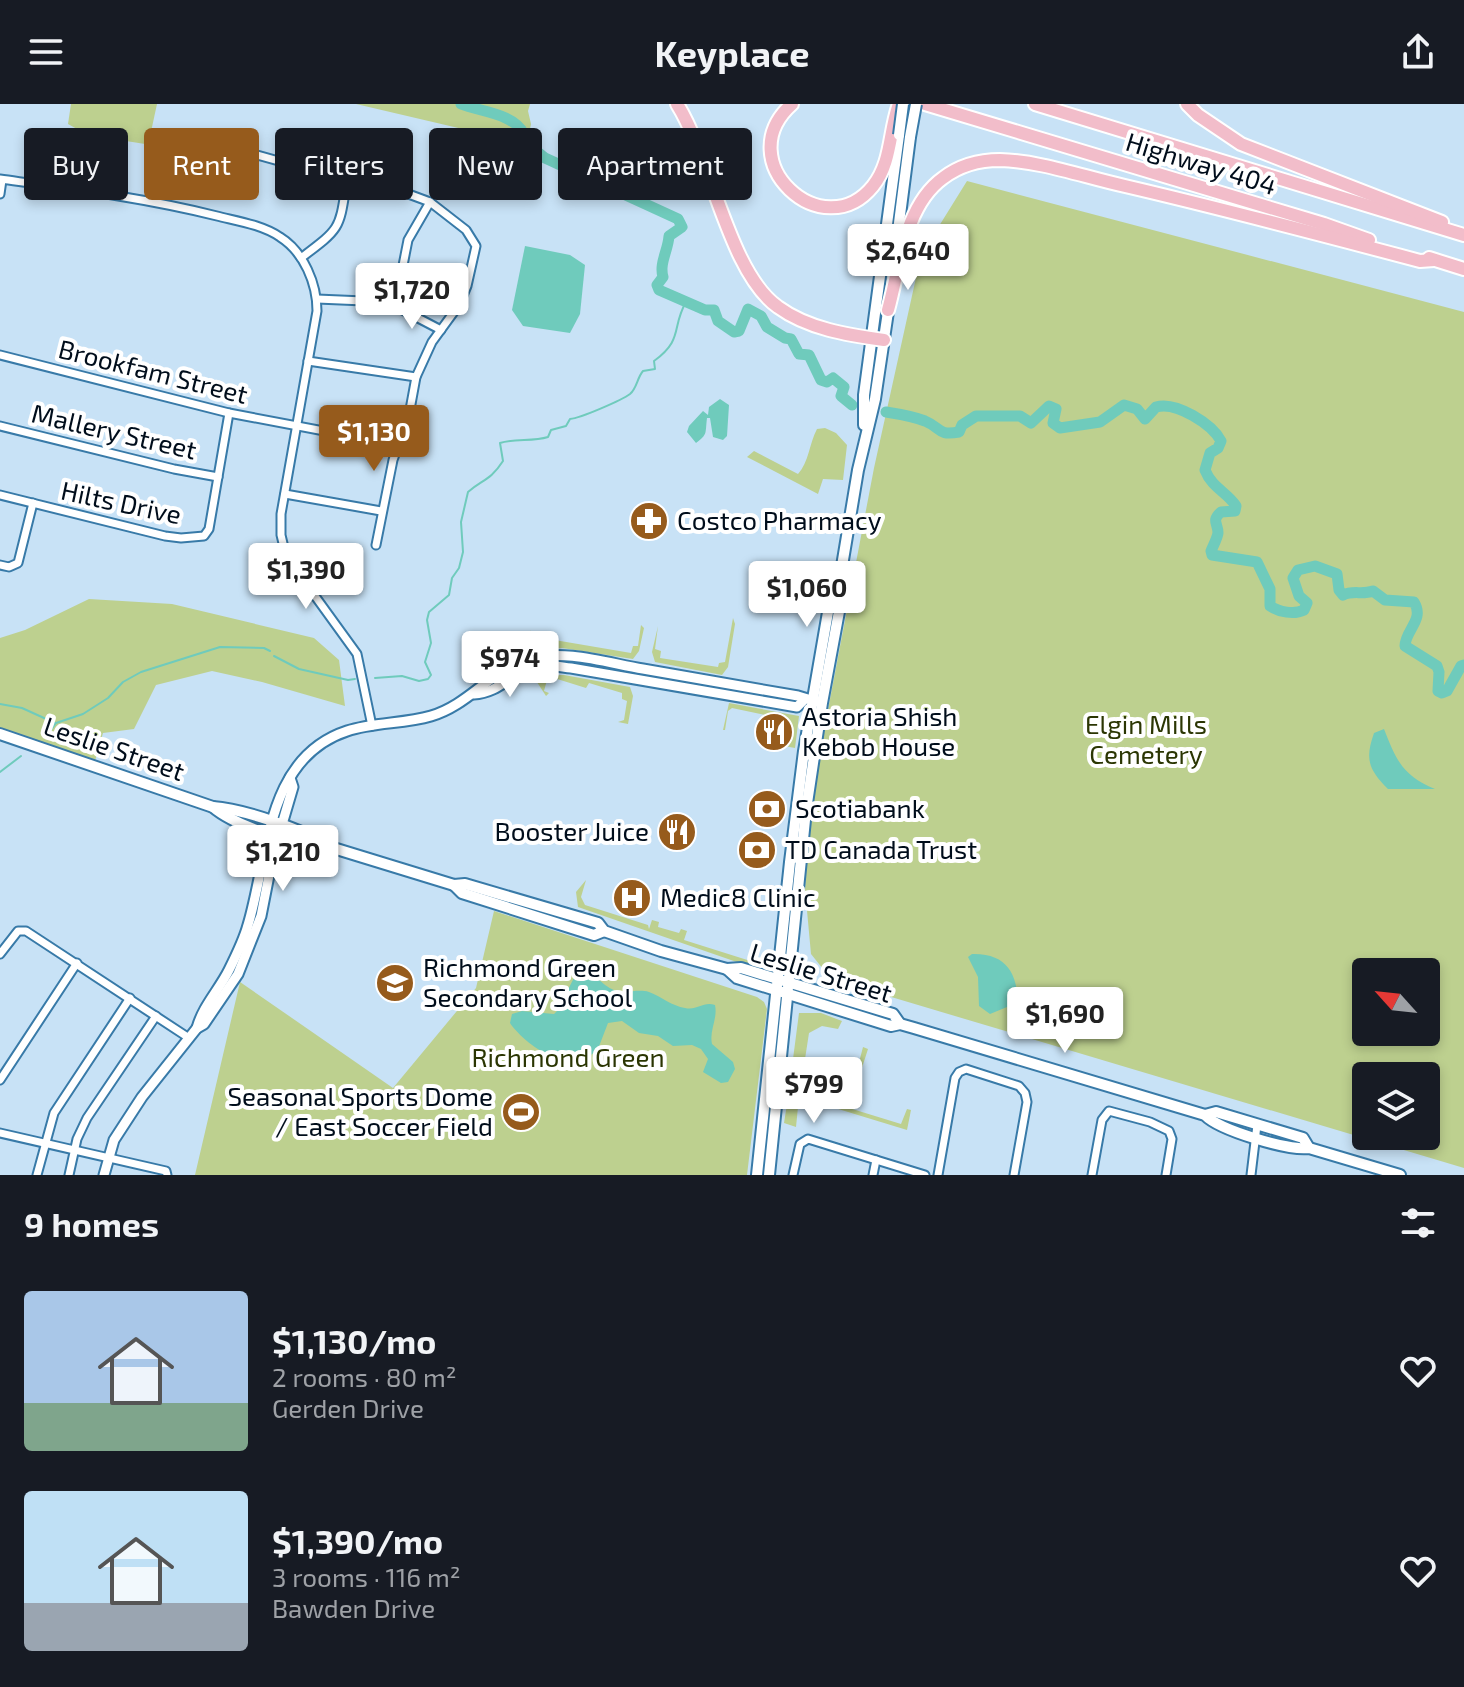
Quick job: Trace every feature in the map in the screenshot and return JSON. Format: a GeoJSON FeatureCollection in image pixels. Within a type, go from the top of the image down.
{"type":"FeatureCollection","features":[{"type":"Feature","properties":{"kind":"highway"},"geometry":{"type":"LineString","coordinates":[[677,104],[695,137],[742,259],[763,293],[776,306],[806,323],[878,339]]}},
{"type":"Feature","properties":{"kind":"highway"},"geometry":{"type":"LineString","coordinates":[[792,104],[774,128],[771,143],[773,163],[785,187],[803,201],[826,207],[847,204],[866,193],[883,171],[901,135],[901,104]]}},
{"type":"Feature","properties":{"kind":"highway","name":"Highway 404"},"geometry":{"type":"LineString","coordinates":[[901,104],[913,107],[927,104],[1464,269]]}},
{"type":"Feature","properties":{"kind":"highway","name":"Highway 404"},"geometry":{"type":"LineString","coordinates":[[1035,104],[1464,233]]}},
{"type":"Feature","properties":{"kind":"highway"},"geometry":{"type":"LineString","coordinates":[[1187,104],[1241,144],[1464,233]]}},
{"type":"Feature","properties":{"kind":"highway"},"geometry":{"type":"LineString","coordinates":[[888,310],[918,206],[940,180],[956,169],[984,160],[1028,164],[1240,213],[1420,261],[1434,260]]}},
{"type":"Feature","properties":{"kind":"main road"},"geometry":{"type":"LineString","coordinates":[[878,339],[901,135],[916,104]]}},
{"type":"Feature","properties":{"kind":"main road"},"geometry":{"type":"LineString","coordinates":[[757,1175],[791,848],[813,701],[843,590],[841,572],[864,439],[864,395],[888,310],[901,135]]}},
{"type":"Feature","properties":{"kind":"main road"},"geometry":{"type":"LineString","coordinates":[[769,1175],[806,810],[813,701]]}},
{"type":"Feature","properties":{"kind":"main road","name":"Leslie Street"},"geometry":{"type":"LineString","coordinates":[[0,734],[213,807],[229,808],[276,830],[315,837],[330,847],[454,885],[462,893],[594,935],[604,931],[727,969],[737,978],[777,984],[893,1014],[900,1024],[1205,1115],[1213,1123],[1257,1138],[1299,1149],[1309,1148],[1400,1175]]}},
{"type":"Feature","properties":{"kind":"main road","name":"Leslie Street"},"geometry":{"type":"LineString","coordinates":[[1205,1115],[1216,1112],[1303,1138],[1309,1148]]}},
{"type":"Feature","properties":{"kind":"street"},"geometry":{"type":"LineString","coordinates":[[155,201],[169,143],[176,136],[185,135],[275,160]]}},
{"type":"Feature","properties":{"kind":"street"},"geometry":{"type":"LineString","coordinates":[[0,194],[1,180],[155,201],[247,223],[280,237],[306,263],[317,299],[281,535],[286,556],[357,654],[372,726]]}},
{"type":"Feature","properties":{"kind":"street"},"geometry":{"type":"LineString","coordinates":[[376,545],[381,511],[409,415],[416,377],[441,330],[459,305],[467,286],[476,246],[466,230],[430,202],[413,196]]}},
{"type":"Feature","properties":{"kind":"street"},"geometry":{"type":"LineString","coordinates":[[301,258],[334,233],[340,222],[344,200]]}},
{"type":"Feature","properties":{"kind":"street"},"geometry":{"type":"LineString","coordinates":[[395,306],[408,240],[430,202]]}},
{"type":"Feature","properties":{"kind":"street"},"geometry":{"type":"LineString","coordinates":[[317,299],[395,306],[441,330]]}},
{"type":"Feature","properties":{"kind":"street","name":"Brookfam Street"},"geometry":{"type":"LineString","coordinates":[[0,355],[229,413],[398,445]]}},
{"type":"Feature","properties":{"kind":"street"},"geometry":{"type":"LineString","coordinates":[[308,361],[416,377]]}},
{"type":"Feature","properties":{"kind":"street","name":"Hilts Drive"},"geometry":{"type":"LineString","coordinates":[[0,495],[165,536],[202,537],[208,532],[229,413]]}},
{"type":"Feature","properties":{"kind":"street","name":"Mallery Street"},"geometry":{"type":"LineString","coordinates":[[0,426],[218,477]]}},
{"type":"Feature","properties":{"kind":"street"},"geometry":{"type":"LineString","coordinates":[[285,494],[381,511]]}},
{"type":"Feature","properties":{"kind":"street"},"geometry":{"type":"LineString","coordinates":[[0,565],[9,567],[18,563],[33,503]]}},
{"type":"Feature","properties":{"kind":"street"},"geometry":{"type":"LineString","coordinates":[[104,1175],[114,1140],[142,1097],[197,1028],[200,1018],[234,972],[261,916],[276,830],[293,787],[290,778],[299,764],[321,744],[347,731],[430,717],[474,694],[487,694],[518,674],[538,666],[571,668],[797,707],[813,701]]}},
{"type":"Feature","properties":{"kind":"street"},"geometry":{"type":"LineString","coordinates":[[0,954],[18,931],[26,931],[189,1038]]}},
{"type":"Feature","properties":{"kind":"street"},"geometry":{"type":"LineString","coordinates":[[0,1080],[77,963]]}},
{"type":"Feature","properties":{"kind":"street"},"geometry":{"type":"LineString","coordinates":[[37,1175],[54,1113],[130,998]]}},
{"type":"Feature","properties":{"kind":"street"},"geometry":{"type":"LineString","coordinates":[[69,1175],[87,1118],[156,1016]]}},
{"type":"Feature","properties":{"kind":"street"},"geometry":{"type":"LineString","coordinates":[[938,1175],[955,1078],[966,1069],[1019,1086],[1025,1093],[1027,1102],[1014,1175]]}},
{"type":"Feature","properties":{"kind":"street"},"geometry":{"type":"LineString","coordinates":[[1092,1175],[1102,1118],[1112,1111],[1169,1131],[1172,1139],[1166,1175]]}},
{"type":"Feature","properties":{"kind":"street"},"geometry":{"type":"LineString","coordinates":[[1251,1175],[1257,1125]]}},
{"type":"Feature","properties":{"kind":"street"},"geometry":{"type":"LineString","coordinates":[[0,1144],[1,1133],[109,1156],[166,1171],[167,1175]]}},
{"type":"Feature","properties":{"kind":"street"},"geometry":{"type":"LineString","coordinates":[[793,1175],[798,1147],[805,1140],[925,1175]]}},
{"type":"Feature","properties":{"kind":"street"},"geometry":{"type":"LineString","coordinates":[[873,1175],[876,1160]]}},
{"type":"Feature","properties":{"kind":"street"},"geometry":{"type":"LineString","coordinates":[[140,1175],[142,1165]]}},
{"type":"Feature","properties":{"kind":"green space"},"geometry":{"type":"Polygon","coordinates":[[[71,104],[157,104],[152,128],[144,128],[144,144],[128,141],[128,128],[75,128],[68,124],[71,104]]]}},
{"type":"Feature","properties":{"kind":"green space"},"geometry":{"type":"Polygon","coordinates":[[[356,104],[530,104],[530,128],[458,128],[356,104]]]}},
{"type":"Feature","properties":{"kind":"green space","name":"Elgin Mills Cemetery"},"geometry":{"type":"Polygon","coordinates":[[[967,181],[1464,312],[1464,1168],[1404,1150],[1440,1150],[1440,1062],[1352,1062],[1352,1135],[831,979],[811,954],[805,889],[811,799],[874,468],[921,255],[967,181]]]}},
{"type":"Feature","properties":{"kind":"green space"},"geometry":{"type":"Polygon","coordinates":[[[825,428],[836,433],[847,445],[843,480],[823,479],[818,494],[747,457],[754,451],[798,474],[817,429],[825,428]]]}},
{"type":"Feature","properties":{"kind":"green space"},"geometry":{"type":"Polygon","coordinates":[[[89,599],[172,604],[314,638],[339,660],[345,706],[212,671],[156,685],[134,729],[103,733],[95,761],[0,732],[0,638],[25,630],[89,599]]]}},
{"type":"Feature","properties":{"kind":"green space"},"geometry":{"type":"Polygon","coordinates":[[[733,618],[735,624],[728,667],[722,675],[655,662],[652,652],[658,626],[655,649],[661,651],[660,658],[718,667],[719,663],[725,662],[733,618]]]}},
{"type":"Feature","properties":{"kind":"green space"},"geometry":{"type":"Polygon","coordinates":[[[641,625],[644,628],[639,651],[633,659],[562,648],[528,651],[531,630],[531,636],[631,653],[633,646],[638,646],[641,625]]]}},
{"type":"Feature","properties":{"kind":"green space"},"geometry":{"type":"Polygon","coordinates":[[[564,675],[630,687],[633,696],[628,724],[618,722],[624,720],[627,701],[622,699],[622,693],[589,683],[586,688],[554,678],[553,681],[547,680],[544,691],[549,693],[546,696],[535,679],[564,675]]]}},
{"type":"Feature","properties":{"kind":"green space"},"geometry":{"type":"Polygon","coordinates":[[[729,703],[799,716],[795,748],[784,746],[788,728],[783,727],[784,719],[732,708],[728,711],[723,730],[729,703]]]}},
{"type":"Feature","properties":{"kind":"green space"},"geometry":{"type":"Polygon","coordinates":[[[586,880],[581,897],[585,905],[648,925],[649,929],[652,920],[659,922],[658,927],[679,933],[681,929],[687,931],[684,940],[760,964],[761,968],[578,907],[576,892],[586,880]]]}},
{"type":"Feature","properties":{"kind":"green space","name":"Richmond Green"},"geometry":{"type":"Polygon","coordinates":[[[494,911],[757,997],[764,1002],[767,1009],[747,1175],[195,1175],[240,982],[393,1088],[476,988],[494,911]]]}},
{"type":"Feature","properties":{"kind":"green space"},"geometry":{"type":"Polygon","coordinates":[[[799,1013],[821,1013],[842,1021],[838,1029],[822,1026],[809,1033],[805,1059],[799,1063],[793,1059],[799,1013]]]}},
{"type":"Feature","properties":{"kind":"green space"},"geometry":{"type":"Polygon","coordinates":[[[863,1047],[868,1049],[849,1108],[901,1124],[907,1109],[911,1110],[907,1130],[799,1097],[796,1127],[784,1123],[792,1073],[800,1074],[800,1088],[812,1091],[813,1095],[846,1100],[850,1093],[847,1087],[854,1082],[863,1047]]]}},
{"type":"Feature","properties":{"kind":"shaded area"},"geometry":{"type":"Polygon","coordinates":[[[525,246],[570,255],[585,265],[580,314],[570,333],[523,326],[512,310],[525,246]]]}},
{"type":"Feature","properties":{"kind":"shaded area"},"geometry":{"type":"Polygon","coordinates":[[[720,399],[729,405],[727,436],[723,440],[713,437],[710,418],[707,418],[705,433],[696,443],[687,432],[689,426],[703,411],[708,415],[709,407],[720,399]]]}},
{"type":"Feature","properties":{"kind":"shaded area"},"geometry":{"type":"Polygon","coordinates":[[[1384,729],[1402,766],[1415,778],[1435,789],[1388,789],[1381,782],[1372,769],[1369,757],[1374,733],[1384,729]]]}},
{"type":"Feature","properties":{"kind":"shaded area"},"geometry":{"type":"Polygon","coordinates":[[[972,954],[996,958],[1010,970],[1017,989],[1018,1012],[1007,1007],[990,1014],[979,1006],[978,977],[968,957],[972,954]]]}},
{"type":"Feature","properties":{"kind":"shaded area"},"geometry":{"type":"Polygon","coordinates":[[[578,970],[591,974],[617,991],[649,992],[685,1008],[715,1005],[712,1044],[733,1062],[735,1069],[728,1082],[721,1083],[703,1072],[708,1059],[701,1049],[692,1045],[673,1046],[658,1036],[639,1033],[622,1021],[608,1023],[598,1049],[591,1055],[552,1055],[541,1051],[510,1023],[512,1014],[522,1011],[554,1014],[578,970]]]}},
{"type":"Feature","properties":{"kind":"waterway"},"geometry":{"type":"LineString","coordinates":[[461,104],[505,117],[519,127],[524,134],[519,153],[529,156],[535,150],[545,158],[678,219],[682,227],[669,236],[662,267],[663,277],[657,285],[659,290],[705,310],[714,310],[718,321],[734,332],[739,331],[748,309],[761,316],[767,327],[791,339],[799,354],[809,355],[821,380],[827,382],[833,378],[844,387],[841,396],[852,405]]}},
{"type":"Feature","properties":{"kind":"waterway"},"geometry":{"type":"LineString","coordinates":[[375,678],[402,676],[419,681],[431,675],[425,662],[431,643],[427,620],[429,612],[449,595],[452,578],[459,568],[463,552],[461,522],[468,492],[490,476],[503,461],[500,443],[548,437],[551,430],[566,426],[570,419],[630,394],[643,371],[655,369],[654,361],[670,346],[686,302]]}},
{"type":"Feature","properties":{"kind":"waterway"},"geometry":{"type":"LineString","coordinates":[[886,412],[920,419],[943,432],[952,433],[959,432],[962,425],[976,416],[1020,416],[1031,423],[1049,406],[1056,409],[1053,423],[1060,428],[1100,422],[1124,405],[1137,409],[1145,419],[1156,407],[1173,407],[1183,411],[1202,421],[1221,441],[1218,448],[1210,453],[1205,470],[1236,506],[1235,511],[1221,512],[1216,518],[1218,533],[1212,555],[1257,562],[1270,589],[1270,606],[1282,611],[1304,610],[1307,603],[1299,596],[1293,578],[1298,570],[1315,566],[1337,574],[1339,590],[1343,595],[1373,591],[1385,600],[1414,602],[1416,620],[1405,646],[1437,666],[1438,691],[1447,691],[1464,665]]}},
{"type":"Feature","properties":{"kind":"waterway"},"geometry":{"type":"LineString","coordinates":[[48,734],[56,723],[83,714],[108,698],[123,682],[141,672],[220,647],[264,648],[270,651]]}},
{"type":"Feature","properties":{"kind":"waterway"},"geometry":{"type":"LineString","coordinates":[[274,656],[299,669],[355,679]]}},
{"type":"Feature","properties":{"kind":"waterway"},"geometry":{"type":"LineString","coordinates":[[0,704],[22,708],[55,723]]}},
{"type":"Feature","properties":{"kind":"waterway"},"geometry":{"type":"LineString","coordinates":[[0,772],[21,756]]}},
{"type":"Feature","properties":{"kind":"place","name":"Costco Pharmacy"},"geometry":{"type":"Point","coordinates":[649,521]}},
{"type":"Feature","properties":{"kind":"place","name":"Astoria Shish Kebob House"},"geometry":{"type":"Point","coordinates":[774,732]}},
{"type":"Feature","properties":{"kind":"place","name":"Scotiabank"},"geometry":{"type":"Point","coordinates":[767,809]}},
{"type":"Feature","properties":{"kind":"place","name":"Booster Juice"},"geometry":{"type":"Point","coordinates":[677,832]}},
{"type":"Feature","properties":{"kind":"place","name":"TD Canada Trust"},"geometry":{"type":"Point","coordinates":[757,850]}},
{"type":"Feature","properties":{"kind":"place","name":"Medic8 Clinic"},"geometry":{"type":"Point","coordinates":[632,898]}},
{"type":"Feature","properties":{"kind":"place","name":"Richmond Green Secondary School"},"geometry":{"type":"Point","coordinates":[395,983]}},
{"type":"Feature","properties":{"kind":"place","name":"Seasonal Sports Dome / East Soccer Field"},"geometry":{"type":"Point","coordinates":[521,1112]}}]}
